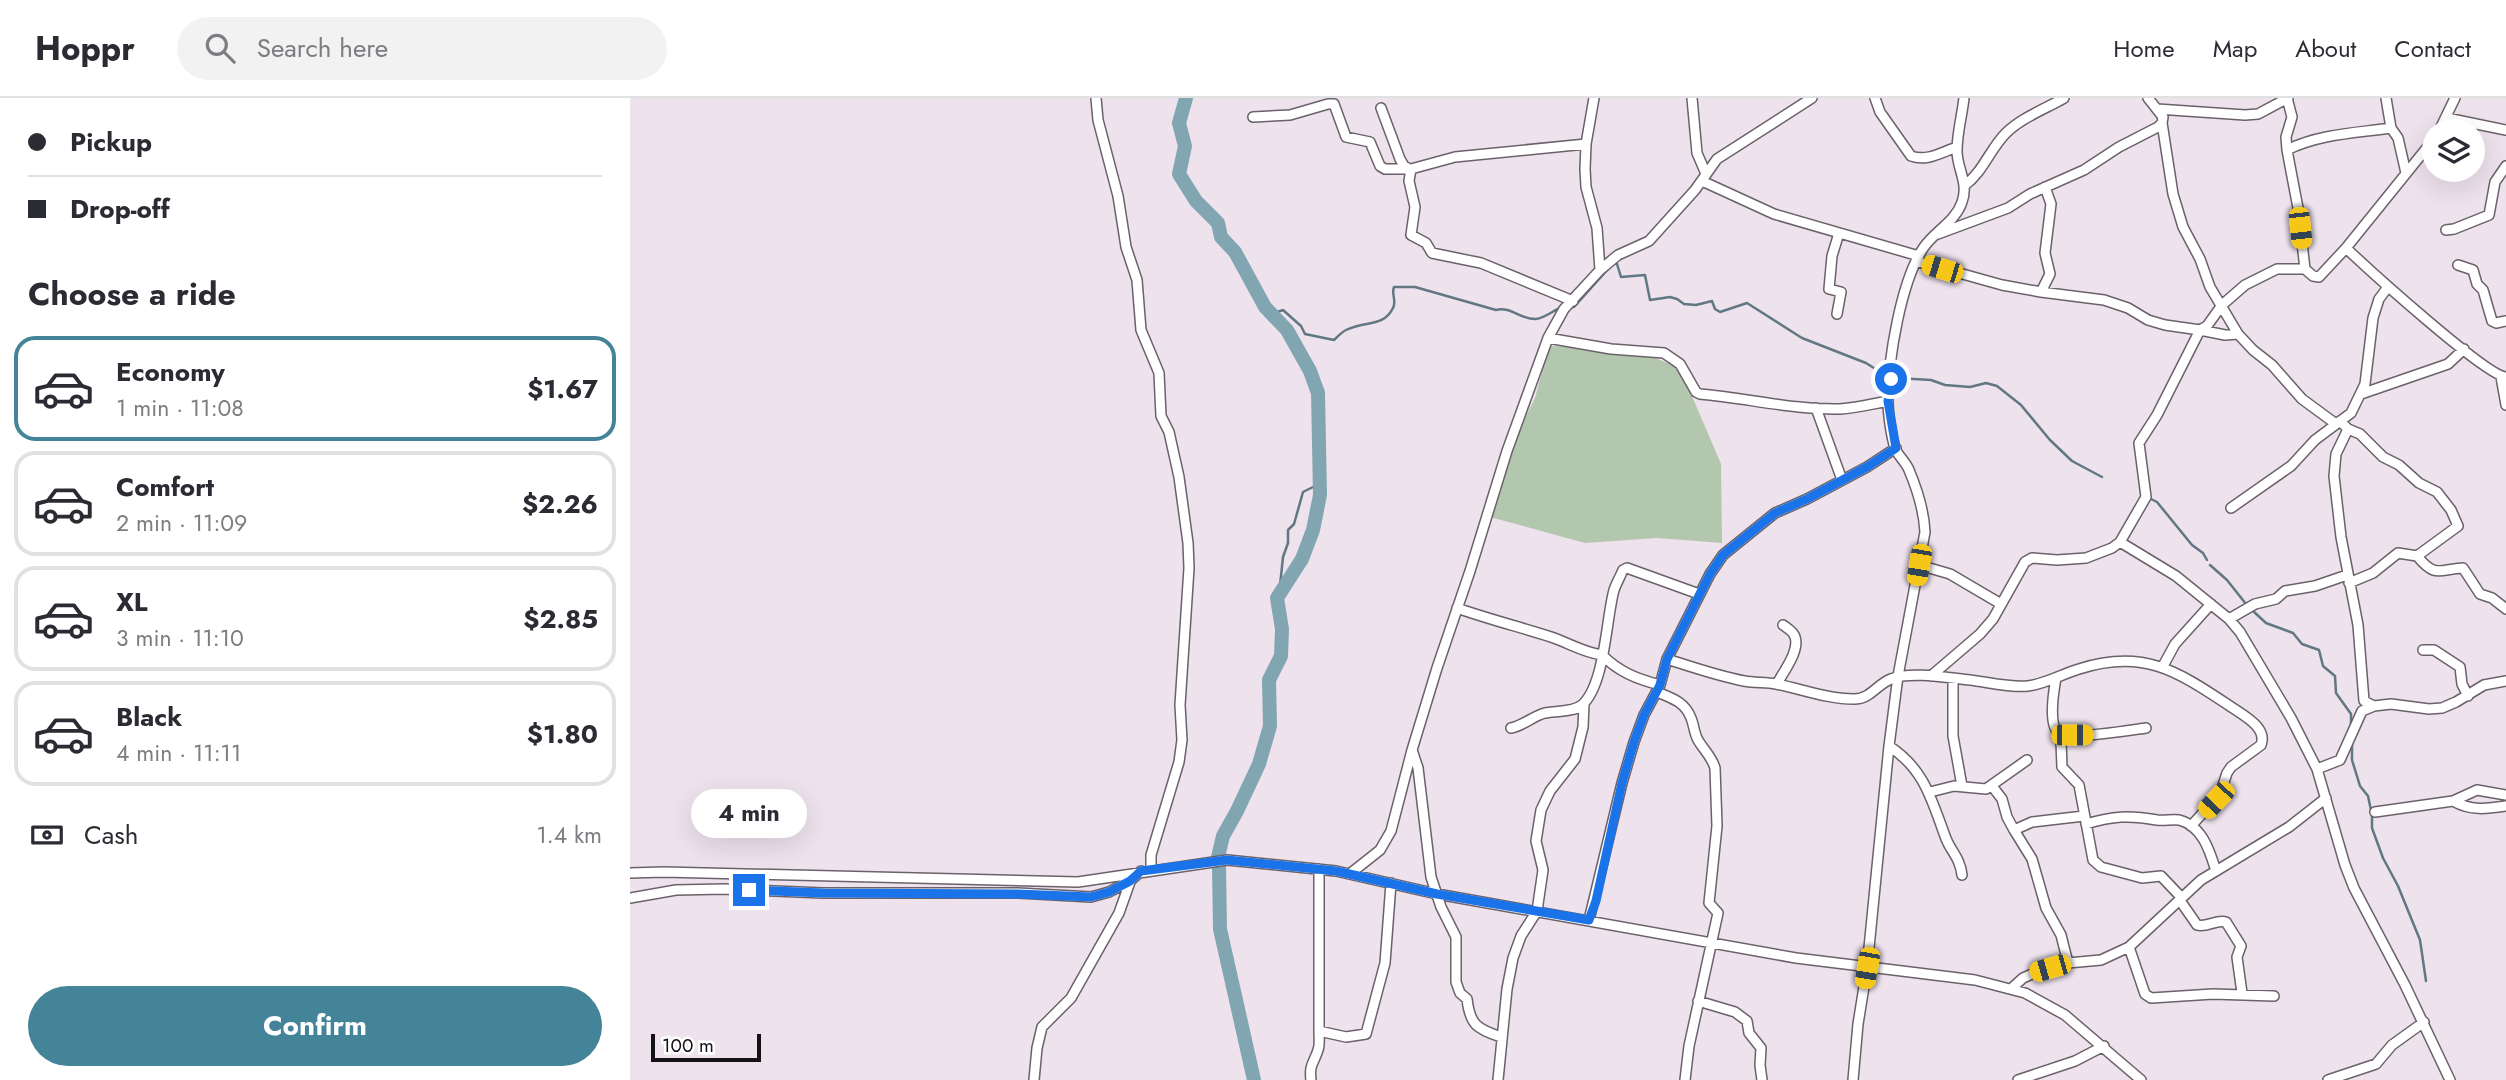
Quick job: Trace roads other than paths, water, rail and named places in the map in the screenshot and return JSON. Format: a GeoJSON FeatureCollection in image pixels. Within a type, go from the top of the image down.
{"type":"FeatureCollection","features":[{"type":"Feature","properties":{"kind":"street"},"geometry":{"type":"LineString","coordinates":[[630,898],[676,890],[724,889],[1091,897],[1109,892],[1146,871],[1179,762],[1182,740],[1180,705],[1189,568],[1188,543],[1179,477],[1168,432],[1161,416],[1159,373],[1141,330],[1137,280],[1126,247],[1118,196],[1098,120],[1096,98]]}},
{"type":"Feature","properties":{"kind":"street"},"geometry":{"type":"LineString","coordinates":[[1594,98],[1586,144],[1585,177],[1597,228],[1600,270]]}},
{"type":"Feature","properties":{"kind":"street"},"geometry":{"type":"LineString","coordinates":[[1692,98],[1697,153],[1704,177],[1774,215],[1839,233],[1968,277],[2041,292],[2104,300],[2128,308],[2157,323],[2225,335],[2238,334]]}},
{"type":"Feature","properties":{"kind":"street"},"geometry":{"type":"LineString","coordinates":[[1351,873],[1370,860],[1387,842],[1412,750],[1507,451],[1557,320],[1600,270],[1618,255],[1649,241],[1717,159],[1812,98]]}},
{"type":"Feature","properties":{"kind":"street"},"geometry":{"type":"LineString","coordinates":[[1875,98],[1887,122],[1911,156],[1926,158],[1957,147]]}},
{"type":"Feature","properties":{"kind":"street"},"geometry":{"type":"LineString","coordinates":[[1853,1080],[1898,676],[1925,532],[1923,515],[1909,469],[1896,448],[1888,401],[1900,306],[1917,258],[1962,205],[1965,185],[1957,147],[1964,98]]}},
{"type":"Feature","properties":{"kind":"street"},"geometry":{"type":"LineString","coordinates":[[1965,185],[1976,177],[1990,151],[2008,131],[2064,98]]}},
{"type":"Feature","properties":{"kind":"street"},"geometry":{"type":"LineString","coordinates":[[2148,98],[2163,117],[2173,194],[2183,227],[2200,259],[2207,281],[2238,334],[2272,365],[2302,399],[2360,434],[2383,457],[2399,465],[2419,483],[2437,492],[2451,510],[2457,528],[2417,556]]}},
{"type":"Feature","properties":{"kind":"street"},"geometry":{"type":"LineString","coordinates":[[2157,108],[2245,115],[2258,114],[2276,102],[2288,98],[2292,117],[2286,137],[2287,150],[2298,208],[2305,268],[2313,276],[2319,277],[2346,248],[2422,154]]}},
{"type":"Feature","properties":{"kind":"street"},"geometry":{"type":"LineString","coordinates":[[2386,98],[2391,128],[2398,138],[2406,173]]}},
{"type":"Feature","properties":{"kind":"street"},"geometry":{"type":"LineString","coordinates":[[2455,98],[2447,118],[2506,130]]}},
{"type":"Feature","properties":{"kind":"street"},"geometry":{"type":"LineString","coordinates":[[1253,117],[1290,115],[1335,102],[1346,137],[1370,142],[1382,169],[1411,169],[1455,157],[1586,144]]}},
{"type":"Feature","properties":{"kind":"street"},"geometry":{"type":"LineString","coordinates":[[1381,108],[1400,159],[1404,166],[1411,169]]}},
{"type":"Feature","properties":{"kind":"street"},"geometry":{"type":"LineString","coordinates":[[1933,236],[2008,208],[2045,187],[2084,170],[2162,123]]}},
{"type":"Feature","properties":{"kind":"street"},"geometry":{"type":"LineString","coordinates":[[2287,150],[2326,136],[2391,128]]}},
{"type":"Feature","properties":{"kind":"street"},"geometry":{"type":"LineString","coordinates":[[2446,229],[2454,229],[2489,215],[2495,182],[2506,166]]}},
{"type":"Feature","properties":{"kind":"street"},"geometry":{"type":"LineString","coordinates":[[1411,169],[1409,181],[1415,203],[1411,235],[1426,243],[1432,253],[1481,262],[1560,293],[1573,301]]}},
{"type":"Feature","properties":{"kind":"street"},"geometry":{"type":"LineString","coordinates":[[2041,292],[2050,274],[2045,239],[2051,204],[2045,187]]}},
{"type":"Feature","properties":{"kind":"street"},"geometry":{"type":"LineString","coordinates":[[1837,314],[1842,292],[1829,289],[1832,256],[1839,233]]}},
{"type":"Feature","properties":{"kind":"street"},"geometry":{"type":"LineString","coordinates":[[2346,248],[2388,287],[2503,377],[2506,405]]}},
{"type":"Feature","properties":{"kind":"street"},"geometry":{"type":"LineString","coordinates":[[2458,265],[2473,270],[2477,284],[2483,290],[2492,321],[2506,321]]}},
{"type":"Feature","properties":{"kind":"street"},"geometry":{"type":"LineString","coordinates":[[1931,676],[1980,634],[1993,619],[2025,562],[2032,558],[2086,558],[2120,542],[2146,497],[2139,443],[2157,415],[2200,330],[2207,326],[2222,305],[2245,285],[2277,269],[2305,268]]}},
{"type":"Feature","properties":{"kind":"street"},"geometry":{"type":"LineString","coordinates":[[2231,508],[2291,466],[2315,440],[2351,413],[2368,374],[2373,318],[2379,299],[2388,287]]}},
{"type":"Feature","properties":{"kind":"street"},"geometry":{"type":"LineString","coordinates":[[1548,338],[1611,349],[1664,353],[1680,364],[1696,392],[1700,394],[1816,408],[1860,407],[1888,401]]}},
{"type":"Feature","properties":{"kind":"street"},"geometry":{"type":"LineString","coordinates":[[2361,394],[2448,365],[2464,349]]}},
{"type":"Feature","properties":{"kind":"street"},"geometry":{"type":"LineString","coordinates":[[1816,408],[1842,480]]}},
{"type":"Feature","properties":{"kind":"street"},"geometry":{"type":"LineString","coordinates":[[2348,429],[2336,454],[2334,476],[2348,579],[2358,625],[2364,701],[2374,706]]}},
{"type":"Feature","properties":{"kind":"street"},"geometry":{"type":"LineString","coordinates":[[1589,920],[1596,901],[1622,783],[1644,715],[1658,689],[1667,659],[1699,594],[1723,555],[1775,513],[1842,480],[1896,448]]}},
{"type":"Feature","properties":{"kind":"street"},"geometry":{"type":"LineString","coordinates":[[2120,542],[2176,576],[2229,619],[2240,632],[2317,769],[2354,888],[2424,1022],[2450,1080]]}},
{"type":"Feature","properties":{"kind":"street"},"geometry":{"type":"LineString","coordinates":[[2229,619],[2255,604],[2276,599],[2285,590],[2373,573],[2398,553],[2417,556],[2434,572],[2463,568],[2480,594],[2492,598],[2506,609]]}},
{"type":"Feature","properties":{"kind":"street"},"geometry":{"type":"LineString","coordinates":[[1919,565],[1950,574],[2001,604]]}},
{"type":"Feature","properties":{"kind":"street"},"geometry":{"type":"LineString","coordinates":[[1498,1080],[1501,1037],[1513,958],[1521,936],[1537,911],[1543,870],[1536,842],[1541,810],[1550,791],[1575,759],[1583,727],[1584,704],[1594,685],[1602,655],[1614,591],[1623,570],[1628,568],[1699,594]]}},
{"type":"Feature","properties":{"kind":"street"},"geometry":{"type":"LineString","coordinates":[[2163,666],[2175,644],[2211,604]]}},
{"type":"Feature","properties":{"kind":"street"},"geometry":{"type":"LineString","coordinates":[[1457,608],[1557,639],[1586,653],[1602,655],[1629,676],[1676,699],[1692,719],[1696,736],[1715,768],[1714,805],[1717,827],[1709,903],[1718,913],[1698,1001],[1685,1080]]}},
{"type":"Feature","properties":{"kind":"street"},"geometry":{"type":"LineString","coordinates":[[1777,684],[1794,654],[1796,641],[1795,635],[1783,625]]}},
{"type":"Feature","properties":{"kind":"street"},"geometry":{"type":"LineString","coordinates":[[2423,650],[2434,650],[2460,667],[2462,684],[2468,696]]}},
{"type":"Feature","properties":{"kind":"street"},"geometry":{"type":"LineString","coordinates":[[1667,659],[1727,677],[1857,699],[1867,696],[1898,676],[1931,676],[2028,686],[2080,668],[2107,663],[2128,660],[2163,666],[2185,677],[2252,721],[2262,733],[2261,746],[2227,773],[2220,794],[2191,826]]}},
{"type":"Feature","properties":{"kind":"street"},"geometry":{"type":"LineString","coordinates":[[2056,678],[2052,702],[2054,727],[2061,742],[2062,767],[2079,785],[2092,857],[2099,866],[2142,878],[2161,876],[2180,898],[2197,925],[2226,922],[2241,946],[2237,957],[2242,993]]}},
{"type":"Feature","properties":{"kind":"street"},"geometry":{"type":"LineString","coordinates":[[1952,679],[1953,736],[1962,786]]}},
{"type":"Feature","properties":{"kind":"street"},"geometry":{"type":"LineString","coordinates":[[2317,769],[2340,760],[2362,711],[2391,704],[2442,708],[2484,685],[2506,681]]}},
{"type":"Feature","properties":{"kind":"street"},"geometry":{"type":"LineString","coordinates":[[1511,728],[1544,713],[1584,704]]}},
{"type":"Feature","properties":{"kind":"street"},"geometry":{"type":"LineString","coordinates":[[2057,732],[2086,735],[2146,728]]}},
{"type":"Feature","properties":{"kind":"street"},"geometry":{"type":"LineString","coordinates":[[1889,746],[1906,758],[1930,792],[1945,836],[1959,859],[1962,875]]}},
{"type":"Feature","properties":{"kind":"street"},"geometry":{"type":"LineString","coordinates":[[1412,750],[1418,768],[1431,877],[1441,907],[1456,937],[1456,982],[1460,993],[1467,999],[1468,1013],[1475,1025],[1501,1037]]}},
{"type":"Feature","properties":{"kind":"street"},"geometry":{"type":"LineString","coordinates":[[1930,792],[1962,786],[1978,789],[1993,786],[2027,760]]}},
{"type":"Feature","properties":{"kind":"street"},"geometry":{"type":"LineString","coordinates":[[1993,786],[2003,799],[2007,817],[2032,859],[2046,908],[2061,935],[2068,963]]}},
{"type":"Feature","properties":{"kind":"street"},"geometry":{"type":"LineString","coordinates":[[2375,813],[2396,807],[2453,801],[2477,790],[2506,795]]}},
{"type":"Feature","properties":{"kind":"street"},"geometry":{"type":"LineString","coordinates":[[2012,988],[2023,978],[2068,963],[2101,960],[2129,947],[2201,880],[2289,827],[2326,798]]}},
{"type":"Feature","properties":{"kind":"street"},"geometry":{"type":"LineString","coordinates":[[2453,801],[2466,808],[2483,810],[2506,806]]}},
{"type":"Feature","properties":{"kind":"street"},"geometry":{"type":"LineString","coordinates":[[2014,830],[2032,822],[2129,815],[2168,822],[2178,820],[2191,826],[2204,839],[2216,871]]}},
{"type":"Feature","properties":{"kind":"street"},"geometry":{"type":"LineString","coordinates":[[630,873],[1052,882],[1090,881],[1227,860],[1351,873],[1437,894],[1712,943],[1867,968],[1975,980],[2012,988],[2039,999],[2065,1015],[2141,1080]]}},
{"type":"Feature","properties":{"kind":"street"},"geometry":{"type":"LineString","coordinates":[[1311,1080],[1312,1058],[1318,1051],[1319,1031],[1319,869]]}},
{"type":"Feature","properties":{"kind":"street"},"geometry":{"type":"LineString","coordinates":[[1034,1080],[1042,1027],[1070,998],[1119,913],[1130,881]]}},
{"type":"Feature","properties":{"kind":"street"},"geometry":{"type":"LineString","coordinates":[[1319,1031],[1346,1037],[1366,1034],[1385,963],[1391,883]]}},
{"type":"Feature","properties":{"kind":"street"},"geometry":{"type":"LineString","coordinates":[[2129,947],[2145,994],[2151,998],[2242,993],[2274,996]]}},
{"type":"Feature","properties":{"kind":"street"},"geometry":{"type":"LineString","coordinates":[[1698,1001],[1735,1012],[1747,1021],[1749,1032],[1761,1048],[1762,1080]]}},
{"type":"Feature","properties":{"kind":"street"},"geometry":{"type":"LineString","coordinates":[[2328,1080],[2376,1064],[2392,1045],[2424,1022]]}},
{"type":"Feature","properties":{"kind":"street"},"geometry":{"type":"LineString","coordinates":[[2018,1080],[2075,1061],[2104,1046]]}},
{"type":"Feature","properties":{"kind":"waterway"},"geometry":{"type":"LineString","coordinates":[[1186,98],[1179,123],[1185,146],[1179,174],[1196,201],[1218,223],[1221,237],[1235,252],[1265,307],[1287,330],[1310,371],[1318,393],[1320,495],[1313,530],[1302,559],[1277,598],[1282,629],[1281,656],[1269,680],[1270,726],[1259,764],[1223,836],[1218,857]]}},
{"type":"Feature","properties":{"kind":"waterway"},"geometry":{"type":"LineString","coordinates":[[1614,263],[1617,264],[1621,277],[1645,275],[1650,300],[1670,297],[1684,304],[1696,305],[1712,301],[1715,309],[1720,312],[1747,303],[1802,338],[1866,363],[1885,375]]}},
{"type":"Feature","properties":{"kind":"waterway"},"geometry":{"type":"LineString","coordinates":[[1571,307],[1574,307],[1609,268]]}},
{"type":"Feature","properties":{"kind":"waterway"},"geometry":{"type":"LineString","coordinates":[[1272,314],[1283,310],[1301,326],[1305,334],[1334,340],[1346,330],[1379,321],[1389,314],[1394,305],[1394,287],[1415,287],[1531,319],[1543,317],[1562,307]]}},
{"type":"Feature","properties":{"kind":"waterway"},"geometry":{"type":"LineString","coordinates":[[1897,378],[1931,380],[1945,385],[1970,387],[1986,383],[1997,386],[2021,405],[2050,440],[2072,461],[2102,477]]}},
{"type":"Feature","properties":{"kind":"waterway"},"geometry":{"type":"LineString","coordinates":[[1279,595],[1288,530],[1294,524],[1303,492],[1319,484]]}},
{"type":"Feature","properties":{"kind":"waterway"},"geometry":{"type":"LineString","coordinates":[[2151,499],[2157,502],[2207,560]]}},
{"type":"Feature","properties":{"kind":"waterway"},"geometry":{"type":"LineString","coordinates":[[2210,565],[2227,580],[2246,604]]}},
{"type":"Feature","properties":{"kind":"waterway"},"geometry":{"type":"LineString","coordinates":[[2253,611],[2266,623],[2293,633],[2302,644],[2319,650],[2323,666],[2335,676],[2336,693],[2351,714],[2351,726]]}},
{"type":"Feature","properties":{"kind":"waterway"},"geometry":{"type":"LineString","coordinates":[[2352,744],[2352,760],[2360,786],[2368,796],[2372,828],[2420,940],[2426,981]]}},
{"type":"Feature","properties":{"kind":"waterway"},"geometry":{"type":"LineString","coordinates":[[1219,866],[1220,929],[1254,1080]]}}]}
